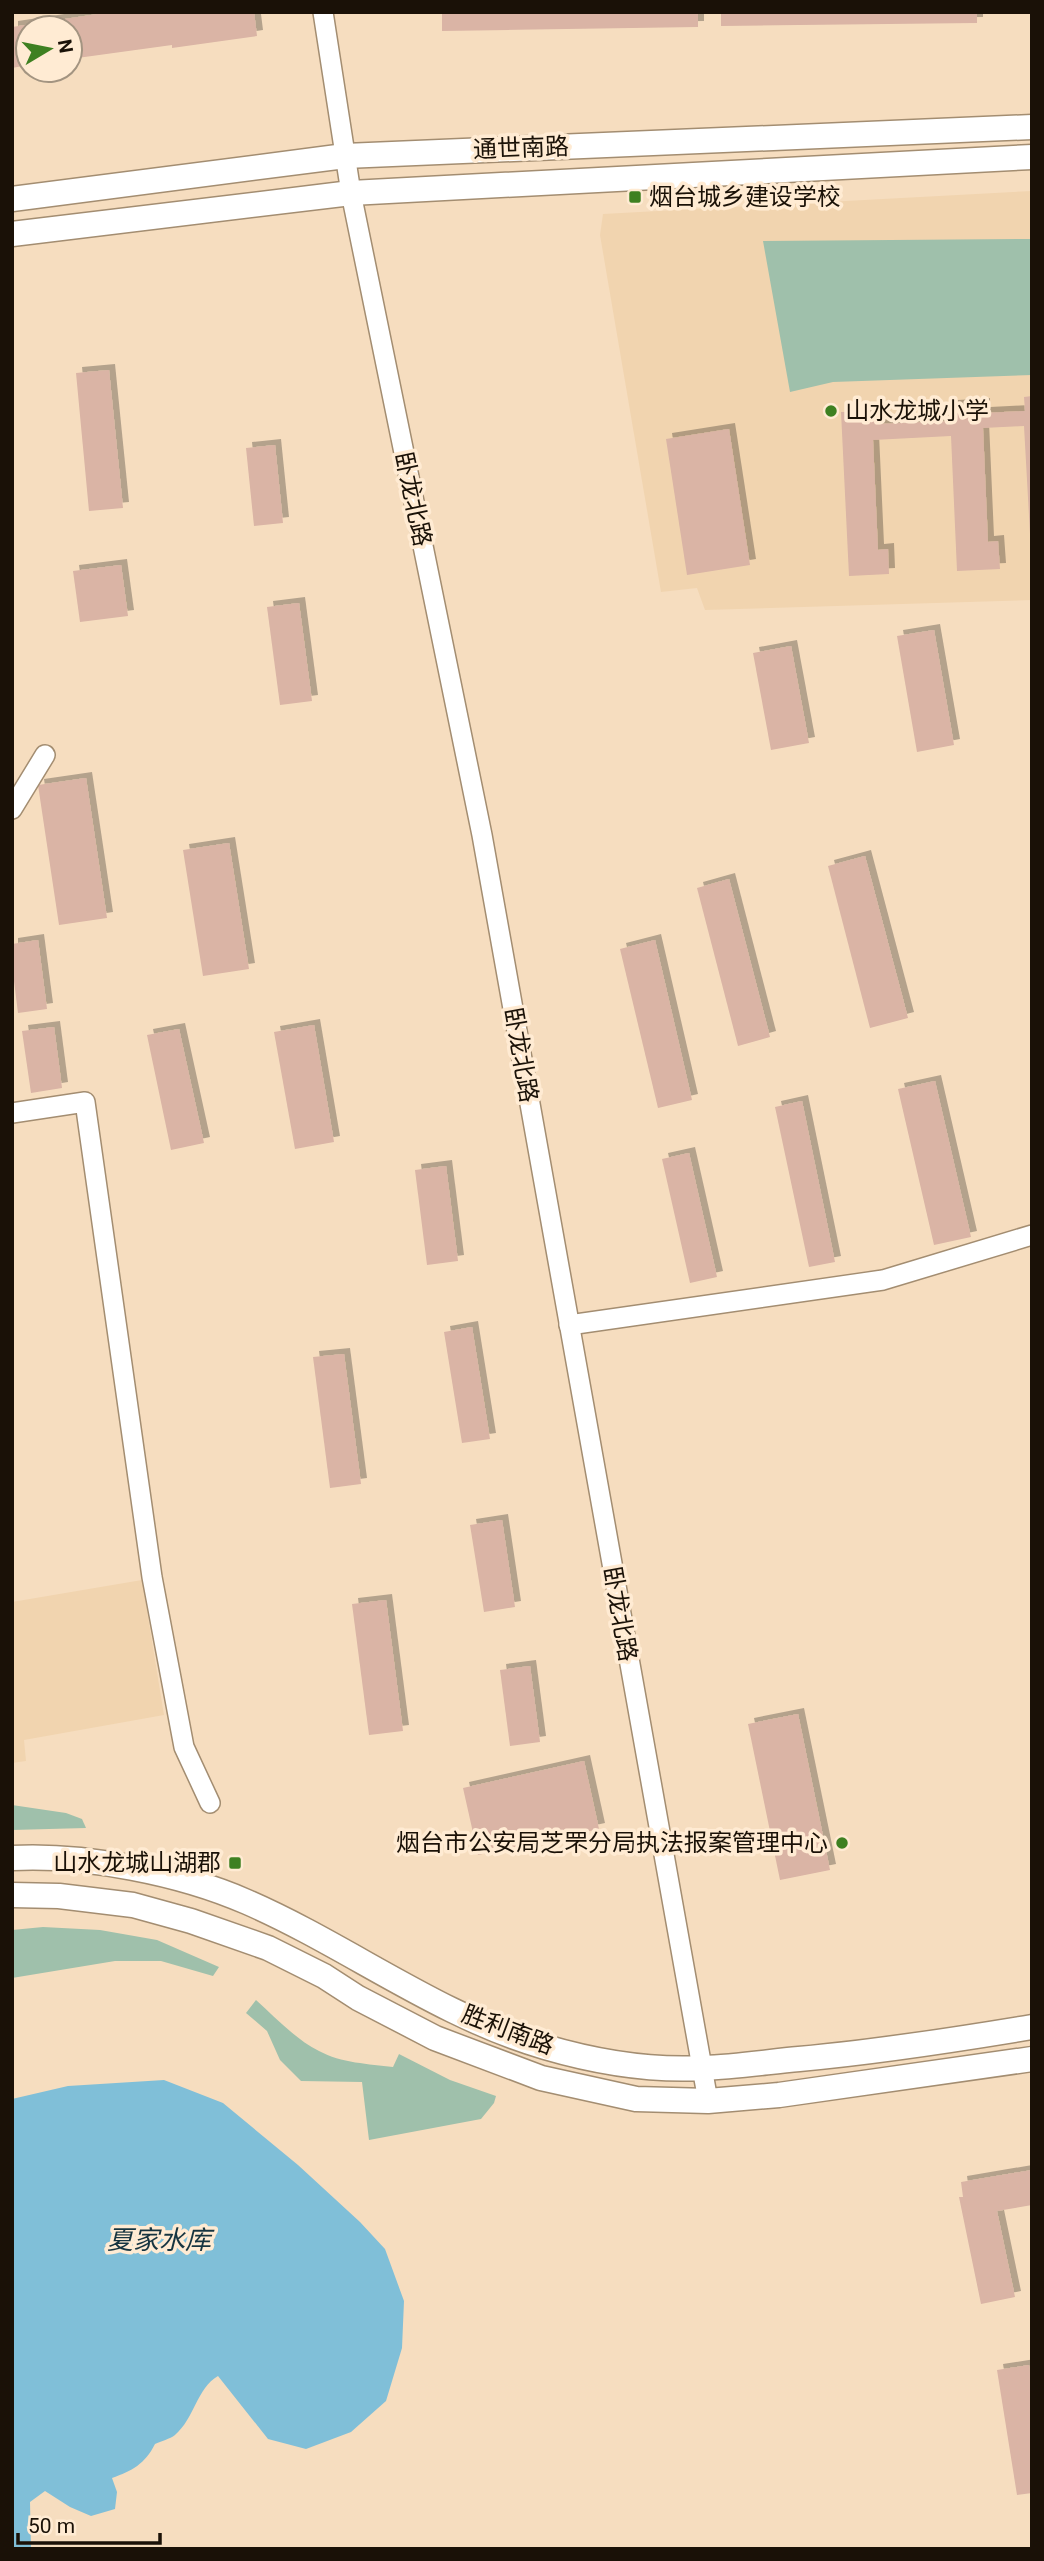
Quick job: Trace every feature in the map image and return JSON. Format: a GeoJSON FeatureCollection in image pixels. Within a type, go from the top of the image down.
{"type":"FeatureCollection","features":[{"type":"Feature","properties":{"kind":"main road","name":"通世南路"},"geometry":{"type":"LineString","coordinates":[[12,199],[345,156],[1032,127]]}},
{"type":"Feature","properties":{"kind":"main road","name":"通世南路"},"geometry":{"type":"LineString","coordinates":[[12,234],[351,193],[1032,157]]}},
{"type":"Feature","properties":{"kind":"main road","name":"胜利南路"},"geometry":{"type":"LineString","coordinates":[[12,1858],[38,1857],[96,1862],[180,1878],[245,1901],[298,1926],[399,1984],[496,2029],[542,2046],[599,2062],[653,2068],[702,2068],[882,2051],[1032,2027]]}},
{"type":"Feature","properties":{"kind":"main road","name":"胜利南路"},"geometry":{"type":"LineString","coordinates":[[12,1895],[59,1896],[133,1905],[191,1921],[268,1948],[435,2038],[541,2078],[636,2099],[708,2101],[779,2095],[1032,2059]]}},
{"type":"Feature","properties":{"kind":"street","name":"卧龙北路"},"geometry":{"type":"LineString","coordinates":[[323,12],[351,193],[479,822],[708,2101]]}},
{"type":"Feature","properties":{"kind":"street"},"geometry":{"type":"LineString","coordinates":[[12,809],[46,755]]}},
{"type":"Feature","properties":{"kind":"street"},"geometry":{"type":"LineString","coordinates":[[12,1113],[85,1102],[152,1577],[184,1747],[210,1803]]}},
{"type":"Feature","properties":{"kind":"street"},"geometry":{"type":"LineString","coordinates":[[569,1325],[883,1280],[1032,1235]]}},
{"type":"Feature","properties":{"kind":"shaded area","name":"山水龙城小学"},"geometry":{"type":"Polygon","coordinates":[[[1032,191],[1032,600],[705,610],[697,588],[661,592],[600,235],[603,214],[1032,191]]]}},
{"type":"Feature","properties":{"kind":"shaded area"},"geometry":{"type":"Polygon","coordinates":[[[142,1580],[164,1715],[24,1740],[26,1761],[12,1763],[12,1602],[142,1580]]]}},
{"type":"Feature","properties":{"kind":"green space"},"geometry":{"type":"Polygon","coordinates":[[[1032,239],[1032,375],[833,382],[790,392],[763,241],[1032,239]]]}},
{"type":"Feature","properties":{"kind":"green space"},"geometry":{"type":"Polygon","coordinates":[[[12,1805],[66,1813],[82,1819],[86,1828],[12,1830],[12,1805]]]}},
{"type":"Feature","properties":{"kind":"green space"},"geometry":{"type":"Polygon","coordinates":[[[43,1927],[100,1930],[157,1940],[219,1967],[213,1976],[161,1961],[115,1961],[12,1978],[12,1930],[43,1927]]]}},
{"type":"Feature","properties":{"kind":"green space"},"geometry":{"type":"Polygon","coordinates":[[[256,2000],[294,2034],[328,2055],[393,2067],[399,2054],[450,2080],[496,2096],[494,2103],[481,2119],[369,2140],[362,2082],[301,2081],[280,2060],[267,2031],[246,2013],[256,2000]]]}},
{"type":"Feature","properties":{"kind":"water","name":"夏家水库"},"geometry":{"type":"Polygon","coordinates":[[[164,2080],[223,2103],[298,2165],[385,2249],[404,2301],[402,2348],[386,2401],[351,2432],[306,2449],[268,2439],[218,2376],[205,2388],[187,2421],[175,2435],[155,2444],[137,2466],[112,2478],[117,2492],[115,2509],[91,2516],[70,2507],[45,2491],[30,2502],[31,2549],[12,2549],[12,2099],[68,2086],[164,2080]]]}},
{"type":"Feature","properties":{"kind":"building"},"geometry":{"type":"Polygon","coordinates":[[[111,12],[254,12],[257,36],[84,57],[84,16],[111,12]]]}},
{"type":"Feature","properties":{"kind":"building"},"geometry":{"type":"Polygon","coordinates":[[[442,12],[698,12],[698,27],[442,31],[442,12]]]}},
{"type":"Feature","properties":{"kind":"building"},"geometry":{"type":"Polygon","coordinates":[[[721,12],[977,12],[977,23],[721,26],[721,12]]]}},
{"type":"Feature","properties":{"kind":"building"},"geometry":{"type":"Polygon","coordinates":[[[12,27],[14,27],[12,68],[12,27]]]}},
{"type":"Feature","properties":{"kind":"building"},"geometry":{"type":"Polygon","coordinates":[[[109,370],[123,508],[89,511],[76,373],[109,370]]]}},
{"type":"Feature","properties":{"kind":"building"},"geometry":{"type":"Polygon","coordinates":[[[1032,396],[1032,534],[1024,426],[983,428],[988,542],[998,541],[1000,569],[957,571],[951,436],[873,440],[878,550],[888,549],[889,574],[849,576],[841,412],[875,411],[876,424],[952,421],[952,406],[984,404],[984,413],[1025,411],[1024,397],[1032,396]]]}},
{"type":"Feature","properties":{"kind":"building"},"geometry":{"type":"Polygon","coordinates":[[[729,429],[750,565],[687,575],[666,439],[729,429]]]}},
{"type":"Feature","properties":{"kind":"building"},"geometry":{"type":"Polygon","coordinates":[[[275,445],[283,523],[254,526],[246,448],[275,445]]]}},
{"type":"Feature","properties":{"kind":"building"},"geometry":{"type":"Polygon","coordinates":[[[121,565],[128,616],[80,622],[73,571],[121,565]]]}},
{"type":"Feature","properties":{"kind":"building"},"geometry":{"type":"Polygon","coordinates":[[[299,603],[312,701],[280,705],[267,607],[299,603]]]}},
{"type":"Feature","properties":{"kind":"building"},"geometry":{"type":"Polygon","coordinates":[[[934,630],[954,745],[917,752],[897,636],[934,630]]]}},
{"type":"Feature","properties":{"kind":"building"},"geometry":{"type":"Polygon","coordinates":[[[791,646],[809,743],[771,750],[753,653],[791,646]]]}},
{"type":"Feature","properties":{"kind":"building"},"geometry":{"type":"Polygon","coordinates":[[[86,778],[107,918],[59,925],[38,785],[86,778]]]}},
{"type":"Feature","properties":{"kind":"building"},"geometry":{"type":"Polygon","coordinates":[[[229,843],[249,969],[203,976],[183,850],[229,843]]]}},
{"type":"Feature","properties":{"kind":"building"},"geometry":{"type":"Polygon","coordinates":[[[865,856],[908,1018],[870,1028],[828,866],[865,856]]]}},
{"type":"Feature","properties":{"kind":"building"},"geometry":{"type":"Polygon","coordinates":[[[729,879],[770,1037],[738,1046],[697,888],[729,879]]]}},
{"type":"Feature","properties":{"kind":"building"},"geometry":{"type":"Polygon","coordinates":[[[38,940],[47,1009],[18,1013],[12,944],[38,940]]]}},
{"type":"Feature","properties":{"kind":"building"},"geometry":{"type":"Polygon","coordinates":[[[655,940],[692,1100],[658,1108],[620,949],[655,940]]]}},
{"type":"Feature","properties":{"kind":"building"},"geometry":{"type":"Polygon","coordinates":[[[314,1025],[334,1142],[295,1149],[274,1032],[314,1025]]]}},
{"type":"Feature","properties":{"kind":"building"},"geometry":{"type":"Polygon","coordinates":[[[54,1027],[62,1088],[31,1093],[22,1031],[54,1027]]]}},
{"type":"Feature","properties":{"kind":"building"},"geometry":{"type":"Polygon","coordinates":[[[179,1029],[204,1143],[171,1150],[147,1035],[179,1029]]]}},
{"type":"Feature","properties":{"kind":"building"},"geometry":{"type":"Polygon","coordinates":[[[935,1081],[971,1237],[934,1245],[898,1089],[935,1081]]]}},
{"type":"Feature","properties":{"kind":"building"},"geometry":{"type":"Polygon","coordinates":[[[802,1101],[835,1262],[809,1267],[775,1107],[802,1101]]]}},
{"type":"Feature","properties":{"kind":"building"},"geometry":{"type":"Polygon","coordinates":[[[689,1153],[717,1277],[690,1283],[662,1159],[689,1153]]]}},
{"type":"Feature","properties":{"kind":"building"},"geometry":{"type":"Polygon","coordinates":[[[446,1166],[458,1261],[427,1265],[415,1170],[446,1166]]]}},
{"type":"Feature","properties":{"kind":"building"},"geometry":{"type":"Polygon","coordinates":[[[472,1327],[490,1439],[462,1443],[444,1332],[472,1327]]]}},
{"type":"Feature","properties":{"kind":"building"},"geometry":{"type":"Polygon","coordinates":[[[344,1354],[361,1484],[330,1488],[313,1357],[344,1354]]]}},
{"type":"Feature","properties":{"kind":"building"},"geometry":{"type":"Polygon","coordinates":[[[502,1520],[515,1607],[484,1612],[470,1525],[502,1520]]]}},
{"type":"Feature","properties":{"kind":"building"},"geometry":{"type":"Polygon","coordinates":[[[386,1600],[403,1731],[369,1735],[352,1604],[386,1600]]]}},
{"type":"Feature","properties":{"kind":"building"},"geometry":{"type":"Polygon","coordinates":[[[530,1666],[540,1742],[510,1746],[500,1670],[530,1666]]]}},
{"type":"Feature","properties":{"kind":"building"},"geometry":{"type":"Polygon","coordinates":[[[798,1714],[830,1870],[780,1880],[748,1724],[798,1714]]]}},
{"type":"Feature","properties":{"kind":"building"},"geometry":{"type":"Polygon","coordinates":[[[584,1761],[599,1829],[478,1855],[463,1788],[584,1761]]]}},
{"type":"Feature","properties":{"kind":"building"},"geometry":{"type":"Polygon","coordinates":[[[1032,2170],[1032,2205],[997,2211],[1015,2297],[981,2304],[959,2197],[963,2197],[961,2182],[1032,2170]]]}},
{"type":"Feature","properties":{"kind":"building"},"geometry":{"type":"Polygon","coordinates":[[[1029,2365],[1032,2385],[1032,2493],[1017,2495],[997,2370],[1029,2365]]]}},
{"type":"Feature","properties":{"kind":"place","name":"烟台城乡建设学校"},"geometry":{"type":"Point","coordinates":[635,197]}},
{"type":"Feature","properties":{"kind":"place","name":"山水龙城小学"},"geometry":{"type":"Point","coordinates":[831,411]}},
{"type":"Feature","properties":{"kind":"place","name":"烟台市公安局芝罘分局执法报案管理中心"},"geometry":{"type":"Point","coordinates":[842,1843]}},
{"type":"Feature","properties":{"kind":"place","name":"山水龙城山湖郡"},"geometry":{"type":"Point","coordinates":[235,1863]}}]}
